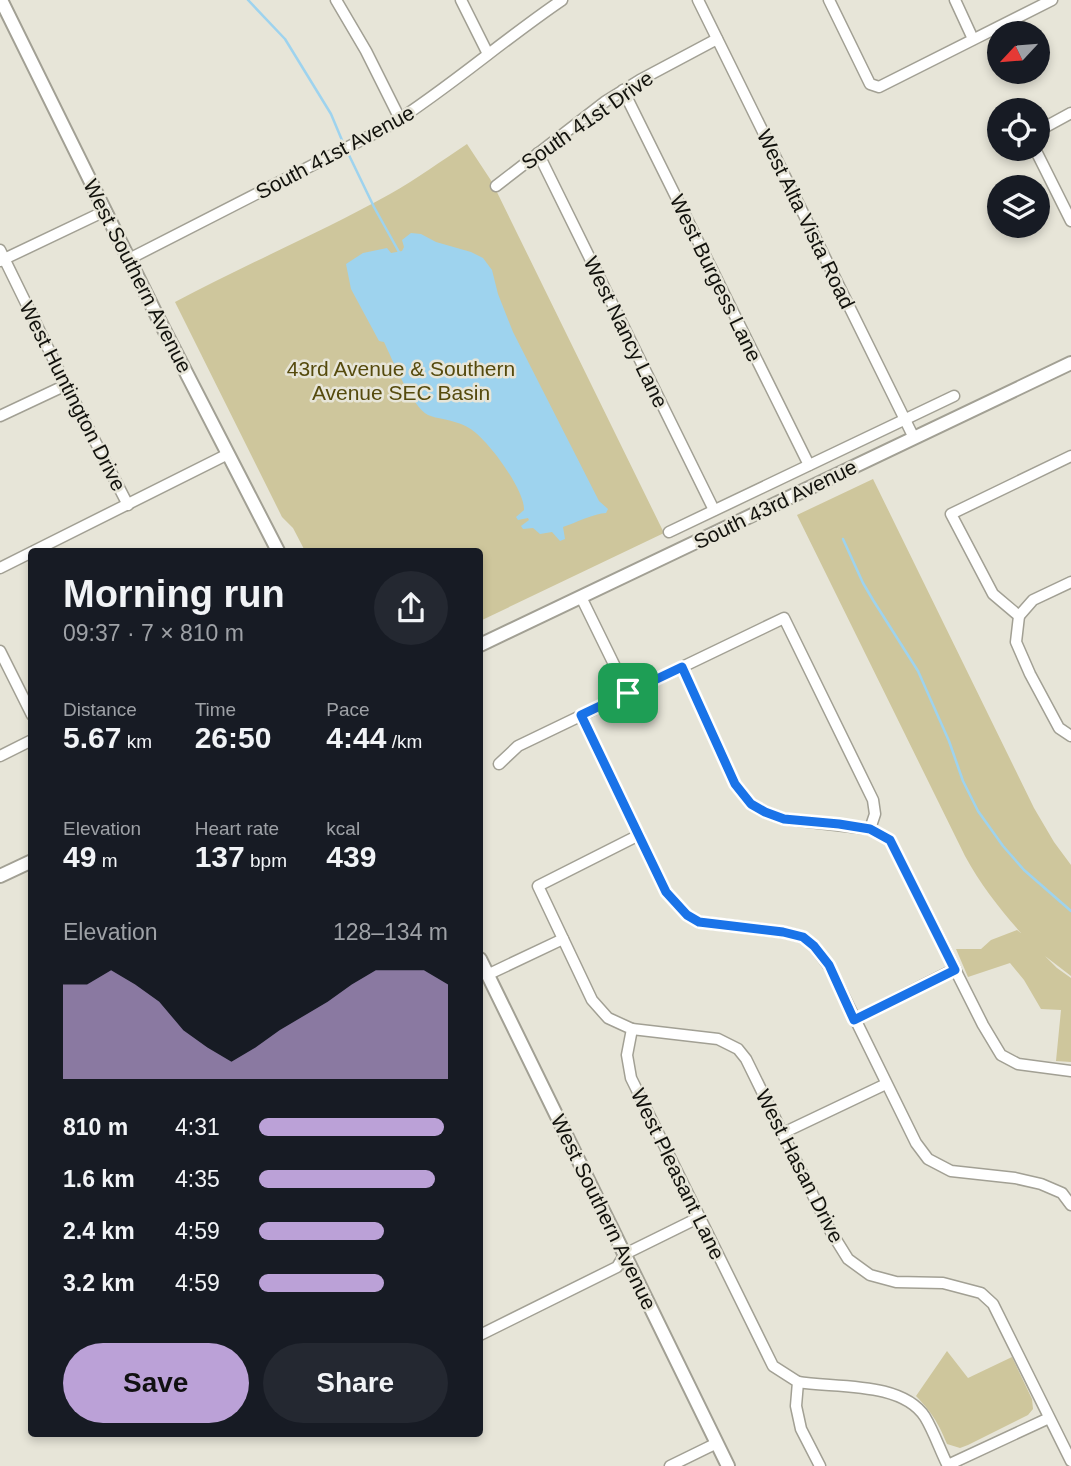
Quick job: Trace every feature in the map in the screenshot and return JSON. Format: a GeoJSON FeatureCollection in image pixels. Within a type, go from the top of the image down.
{"type":"FeatureCollection","features":[{"type":"Feature","properties":{"kind":"main road","name":"West Southern Avenue"},"geometry":{"type":"LineString","coordinates":[[1,0],[276,548]]}},
{"type":"Feature","properties":{"kind":"main road","name":"South 43rd Avenue"},"geometry":{"type":"LineString","coordinates":[[483,644],[1071,363]]}},
{"type":"Feature","properties":{"kind":"main road"},"geometry":{"type":"LineString","coordinates":[[0,876],[28,863]]}},
{"type":"Feature","properties":{"kind":"main road","name":"West Southern Avenue"},"geometry":{"type":"LineString","coordinates":[[483,966],[728,1466]]}},
{"type":"Feature","properties":{"kind":"street"},"geometry":{"type":"LineString","coordinates":[[336,0],[366,51],[400,119]]}},
{"type":"Feature","properties":{"kind":"street"},"geometry":{"type":"LineString","coordinates":[[461,0],[488,54]]}},
{"type":"Feature","properties":{"kind":"street","name":"South 41st Avenue"},"geometry":{"type":"LineString","coordinates":[[129,259],[389,126],[562,0]]}},
{"type":"Feature","properties":{"kind":"street","name":"West Alta Vista Road"},"geometry":{"type":"LineString","coordinates":[[698,0],[914,438]]}},
{"type":"Feature","properties":{"kind":"street"},"geometry":{"type":"LineString","coordinates":[[829,0],[870,84],[879,87],[1052,0]]}},
{"type":"Feature","properties":{"kind":"street"},"geometry":{"type":"LineString","coordinates":[[955,0],[973,39]]}},
{"type":"Feature","properties":{"kind":"street","name":"South 41st Drive"},"geometry":{"type":"LineString","coordinates":[[496,186],[606,101],[671,62],[718,39]]}},
{"type":"Feature","properties":{"kind":"street","name":"West Burgess Lane"},"geometry":{"type":"LineString","coordinates":[[623,90],[809,465]]}},
{"type":"Feature","properties":{"kind":"street"},"geometry":{"type":"LineString","coordinates":[[1050,124],[1071,113]]}},
{"type":"Feature","properties":{"kind":"street","name":"West Nancy Lane"},"geometry":{"type":"LineString","coordinates":[[538,153],[714,510]]}},
{"type":"Feature","properties":{"kind":"street"},"geometry":{"type":"LineString","coordinates":[[1041,161],[1071,221]]}},
{"type":"Feature","properties":{"kind":"street"},"geometry":{"type":"LineString","coordinates":[[2,257],[105,211]]}},
{"type":"Feature","properties":{"kind":"street","name":"West Huntington Drive"},"geometry":{"type":"LineString","coordinates":[[2,257],[128,505]]}},
{"type":"Feature","properties":{"kind":"street"},"geometry":{"type":"LineString","coordinates":[[0,416],[66,385]]}},
{"type":"Feature","properties":{"kind":"street","name":"South 43rd Avenue"},"geometry":{"type":"LineString","coordinates":[[669,532],[954,396]]}},
{"type":"Feature","properties":{"kind":"street"},"geometry":{"type":"LineString","coordinates":[[41,548],[228,454]]}},
{"type":"Feature","properties":{"kind":"street"},"geometry":{"type":"LineString","coordinates":[[1019,616],[993,594],[951,514],[1071,456]]}},
{"type":"Feature","properties":{"kind":"street"},"geometry":{"type":"LineString","coordinates":[[0,568],[28,554]]}},
{"type":"Feature","properties":{"kind":"street"},"geometry":{"type":"LineString","coordinates":[[1071,582],[1033,600],[1019,616],[1016,642],[1059,728],[1071,736]]}},
{"type":"Feature","properties":{"kind":"street"},"geometry":{"type":"LineString","coordinates":[[581,597],[628,693]]}},
{"type":"Feature","properties":{"kind":"street"},"geometry":{"type":"LineString","coordinates":[[499,764],[518,746],[784,618],[873,800],[875,814],[870,829]]}},
{"type":"Feature","properties":{"kind":"street"},"geometry":{"type":"LineString","coordinates":[[0,651],[28,707]]}},
{"type":"Feature","properties":{"kind":"street"},"geometry":{"type":"LineString","coordinates":[[682,667],[735,784],[751,804],[784,819],[870,829],[890,840],[1000,1055],[1018,1064],[1071,1071]]}},
{"type":"Feature","properties":{"kind":"street"},"geometry":{"type":"LineString","coordinates":[[581,715],[666,892],[687,915],[699,922],[783,932],[803,937],[814,946],[829,965],[916,1143],[928,1159],[951,1171],[1015,1178],[1041,1184],[1062,1193],[1071,1205]]}},
{"type":"Feature","properties":{"kind":"street"},"geometry":{"type":"LineString","coordinates":[[0,756],[28,742]]}},
{"type":"Feature","properties":{"kind":"street"},"geometry":{"type":"LineString","coordinates":[[632,1029],[608,1018],[592,1000],[538,886],[639,835]]}},
{"type":"Feature","properties":{"kind":"street"},"geometry":{"type":"LineString","coordinates":[[487,975],[563,939]]}},
{"type":"Feature","properties":{"kind":"street"},"geometry":{"type":"LineString","coordinates":[[854,1020],[955,970]]}},
{"type":"Feature","properties":{"kind":"street","name":"West Hasan Drive"},"geometry":{"type":"LineString","coordinates":[[632,1029],[719,1039],[738,1049],[746,1059],[830,1230],[848,1259],[870,1275],[896,1282],[943,1283],[981,1293],[993,1304],[1049,1418]]}},
{"type":"Feature","properties":{"kind":"street","name":"West Pleasant Lane"},"geometry":{"type":"LineString","coordinates":[[632,1029],[627,1055],[631,1078],[773,1366],[798,1382]]}},
{"type":"Feature","properties":{"kind":"street"},"geometry":{"type":"LineString","coordinates":[[783,1133],[886,1084]]}},
{"type":"Feature","properties":{"kind":"street"},"geometry":{"type":"LineString","coordinates":[[483,1334],[617,1267],[625,1254],[700,1217]]}},
{"type":"Feature","properties":{"kind":"street"},"geometry":{"type":"LineString","coordinates":[[820,1466],[801,1429],[796,1406],[798,1382],[863,1387],[894,1395],[916,1407],[925,1417],[948,1466],[1049,1418],[1071,1461]]}},
{"type":"Feature","properties":{"kind":"street"},"geometry":{"type":"LineString","coordinates":[[670,1466],[717,1443]]}},
{"type":"Feature","properties":{"kind":"green space","name":"43rd Avenue & Southern Avenue SEC Basin"},"geometry":{"type":"Polygon","coordinates":[[[467,144],[492,182],[664,533],[483,620],[483,548],[303,548],[293,528],[282,517],[175,302],[337,222],[419,176],[467,144]]]}},
{"type":"Feature","properties":{"kind":"green space"},"geometry":{"type":"Polygon","coordinates":[[[873,479],[1034,808],[1071,865],[1071,976],[1045,956],[1071,978],[1071,1062],[1056,1061],[1061,1010],[1041,1009],[1024,980],[1010,963],[968,977],[956,949],[981,949],[991,940],[1017,930],[1021,933],[991,896],[965,856],[797,515],[873,479]]]}},
{"type":"Feature","properties":{"kind":"green space"},"geometry":{"type":"Polygon","coordinates":[[[947,1351],[968,1378],[1012,1357],[1032,1399],[1033,1409],[1028,1415],[968,1445],[960,1448],[947,1444],[934,1418],[916,1396],[947,1351]]]}},
{"type":"Feature","properties":{"kind":"water"},"geometry":{"type":"Polygon","coordinates":[[[411,233],[471,252],[483,258],[492,270],[513,332],[599,501],[608,509],[606,513],[563,527],[565,539],[560,541],[552,532],[540,534],[533,528],[523,529],[521,526],[529,520],[518,520],[516,517],[524,510],[523,501],[504,465],[469,428],[430,416],[422,410],[409,393],[384,342],[379,341],[351,289],[346,264],[363,253],[387,248],[391,253],[402,251],[402,240],[411,233]]]}},
{"type":"Feature","properties":{"kind":"waterway"},"geometry":{"type":"LineString","coordinates":[[248,0],[285,39],[331,114],[344,145]]}},
{"type":"Feature","properties":{"kind":"waterway"},"geometry":{"type":"LineString","coordinates":[[347,151],[399,252]]}},
{"type":"Feature","properties":{"kind":"waterway"},"geometry":{"type":"LineString","coordinates":[[843,539],[863,583],[918,671],[978,811],[1024,870],[1071,911]]}},
{"type":"Feature","properties":{"kind":"route"},"geometry":{"type":"LineString","coordinates":[[682,667],[735,784],[751,804],[784,819],[870,829],[890,840],[955,970],[854,1020],[829,965],[803,937],[699,922],[687,915],[666,892],[581,715],[628,693],[682,667]]}}]}
